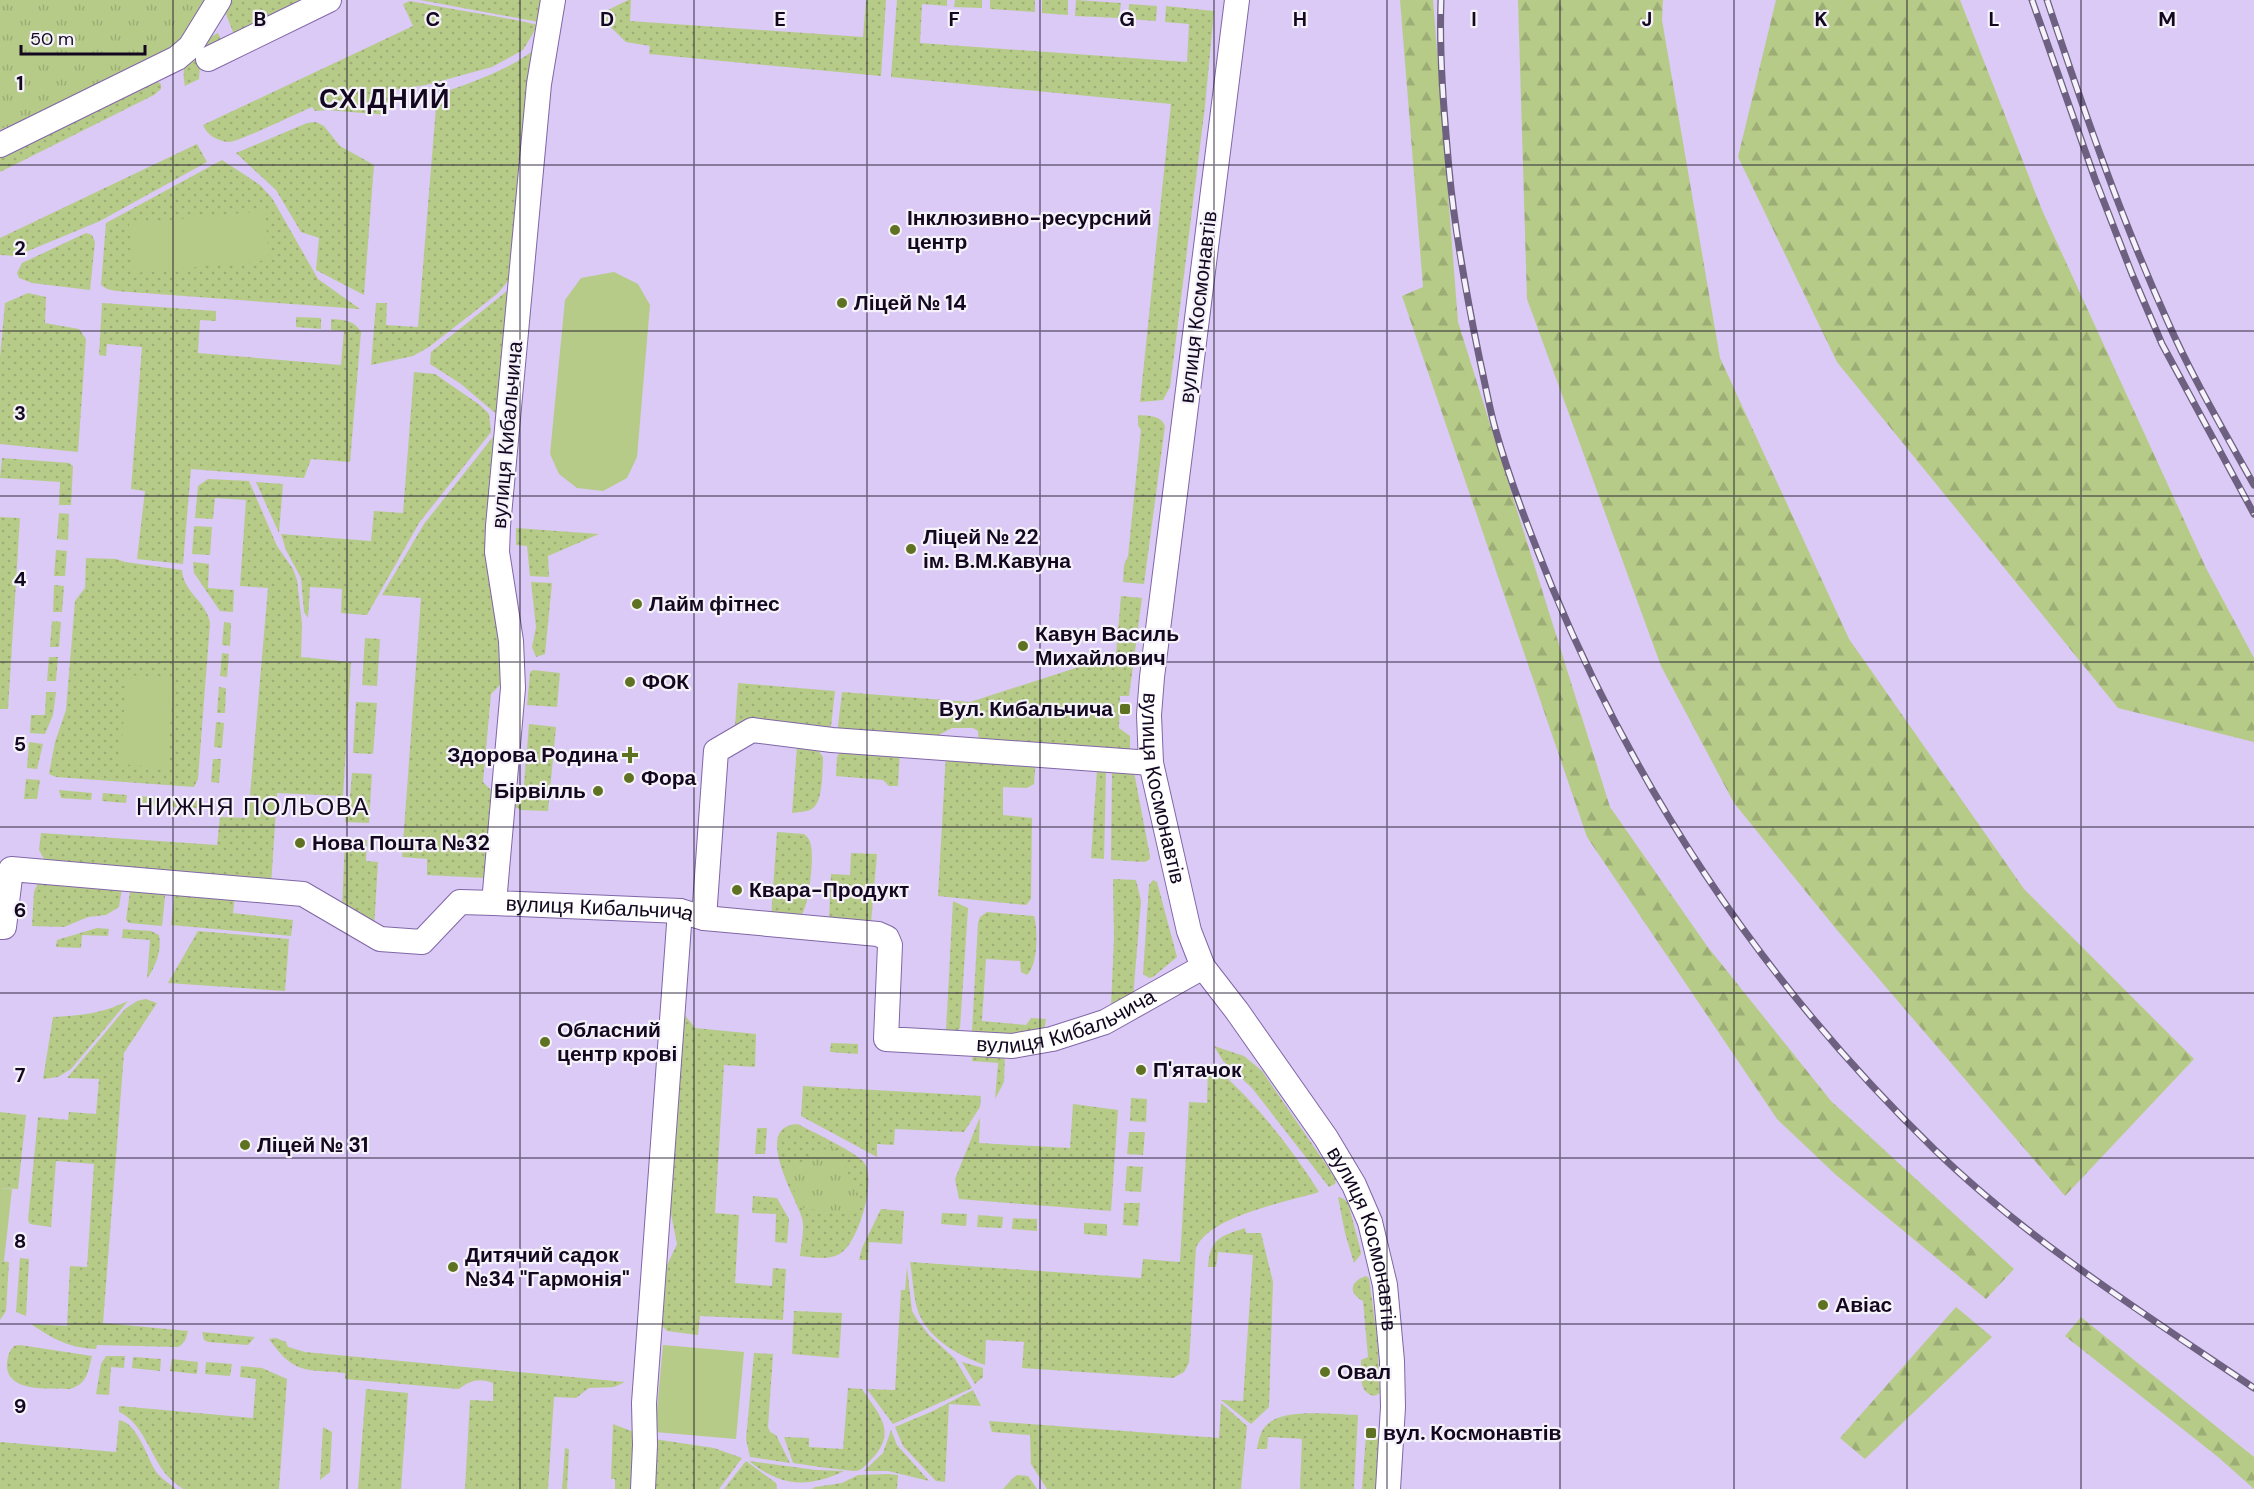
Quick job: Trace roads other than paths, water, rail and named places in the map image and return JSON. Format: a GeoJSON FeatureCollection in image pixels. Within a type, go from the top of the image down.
{"type":"FeatureCollection","features":[{"type":"Feature","properties":{"kind":"street"},"geometry":{"type":"LineString","coordinates":[[0,145],[177,58],[190,47],[219,0]]}},
{"type":"Feature","properties":{"kind":"street"},"geometry":{"type":"LineString","coordinates":[[208,59],[329,0]]}},
{"type":"Feature","properties":{"kind":"street","name":"вулиця Кибальчича"},"geometry":{"type":"LineString","coordinates":[[553,0],[538,95],[498,526],[497,552],[511,641],[513,688],[494,903],[680,911],[704,918],[878,934],[887,938],[890,945],[886,1039],[1012,1046],[1052,1039],[1105,1022],[1203,967]]}},
{"type":"Feature","properties":{"kind":"street","name":"вулиця Космонавтів"},"geometry":{"type":"LineString","coordinates":[[1237,0],[1153,667],[1149,715],[1151,763],[1189,931],[1203,967],[1237,1011],[1326,1138],[1354,1185],[1370,1222],[1385,1285],[1392,1361],[1393,1407],[1388,1489]]}},
{"type":"Feature","properties":{"kind":"street"},"geometry":{"type":"LineString","coordinates":[[704,918],[716,751],[752,730],[832,740],[1151,763]]}},
{"type":"Feature","properties":{"kind":"street"},"geometry":{"type":"LineString","coordinates":[[0,927],[4,927],[11,868],[303,894],[380,939],[422,942],[460,902],[494,903]]}},
{"type":"Feature","properties":{"kind":"street"},"geometry":{"type":"LineString","coordinates":[[643,1489],[646,1434],[644,1403],[680,911]]}},
{"type":"Feature","properties":{"kind":"railway"},"geometry":{"type":"LineString","coordinates":[[1441,0],[1442,84],[1455,218],[1471,314],[1495,428],[1529,528],[1587,666],[1626,743],[1669,817],[1764,958],[1818,1024],[1935,1150],[2009,1215],[2089,1276],[2254,1388]]}},
{"type":"Feature","properties":{"kind":"railway"},"geometry":{"type":"LineString","coordinates":[[2032,0],[2095,179],[2162,344],[2254,514]]}},
{"type":"Feature","properties":{"kind":"railway"},"geometry":{"type":"LineString","coordinates":[[2047,0],[2103,162],[2150,281],[2187,362],[2254,485]]}},
{"type":"Feature","properties":{"kind":"place","name":"Інклюзивно-ресурсний центр"},"geometry":{"type":"Point","coordinates":[895,230]}},
{"type":"Feature","properties":{"kind":"place","name":"Ліцей № 14"},"geometry":{"type":"Point","coordinates":[842,303]}},
{"type":"Feature","properties":{"kind":"place","name":"Ліцей № 22 ім. В.М.Кавуна"},"geometry":{"type":"Point","coordinates":[911,549]}},
{"type":"Feature","properties":{"kind":"place","name":"Лайм фітнес"},"geometry":{"type":"Point","coordinates":[637,604]}},
{"type":"Feature","properties":{"kind":"place","name":"Кавун Василь Михайлович"},"geometry":{"type":"Point","coordinates":[1023,646]}},
{"type":"Feature","properties":{"kind":"place","name":"ФОК"},"geometry":{"type":"Point","coordinates":[630,682]}},
{"type":"Feature","properties":{"kind":"place","name":"Вул. Кибальчича"},"geometry":{"type":"Point","coordinates":[1125,709]}},
{"type":"Feature","properties":{"kind":"place","name":"Здорова Родина"},"geometry":{"type":"Point","coordinates":[630,755]}},
{"type":"Feature","properties":{"kind":"place","name":"Фора"},"geometry":{"type":"Point","coordinates":[629,778]}},
{"type":"Feature","properties":{"kind":"place","name":"Бірвілль"},"geometry":{"type":"Point","coordinates":[598,791]}},
{"type":"Feature","properties":{"kind":"place","name":"Нова Пошта №32"},"geometry":{"type":"Point","coordinates":[300,843]}},
{"type":"Feature","properties":{"kind":"place","name":"Квара-Продукт"},"geometry":{"type":"Point","coordinates":[737,890]}},
{"type":"Feature","properties":{"kind":"place","name":"Обласний центр крові"},"geometry":{"type":"Point","coordinates":[545,1042]}},
{"type":"Feature","properties":{"kind":"place","name":"П'ятачок"},"geometry":{"type":"Point","coordinates":[1141,1070]}},
{"type":"Feature","properties":{"kind":"place","name":"Ліцей № 31"},"geometry":{"type":"Point","coordinates":[245,1145]}},
{"type":"Feature","properties":{"kind":"place","name":"Дитячий садок №34 \"Гармонія\""},"geometry":{"type":"Point","coordinates":[453,1267]}},
{"type":"Feature","properties":{"kind":"place","name":"Авіас"},"geometry":{"type":"Point","coordinates":[1823,1305]}},
{"type":"Feature","properties":{"kind":"place","name":"Овал"},"geometry":{"type":"Point","coordinates":[1325,1372]}},
{"type":"Feature","properties":{"kind":"place","name":"вул. Космонавтів"},"geometry":{"type":"Point","coordinates":[1371,1433]}},
{"type":"Feature","properties":{"kind":"district","name":"СХІДНИЙ"},"geometry":{"type":"Point","coordinates":[385,98]}},
{"type":"Feature","properties":{"kind":"district","name":"НИЖНЯ ПОЛЬОВА"},"geometry":{"type":"Point","coordinates":[253,806]}}]}
